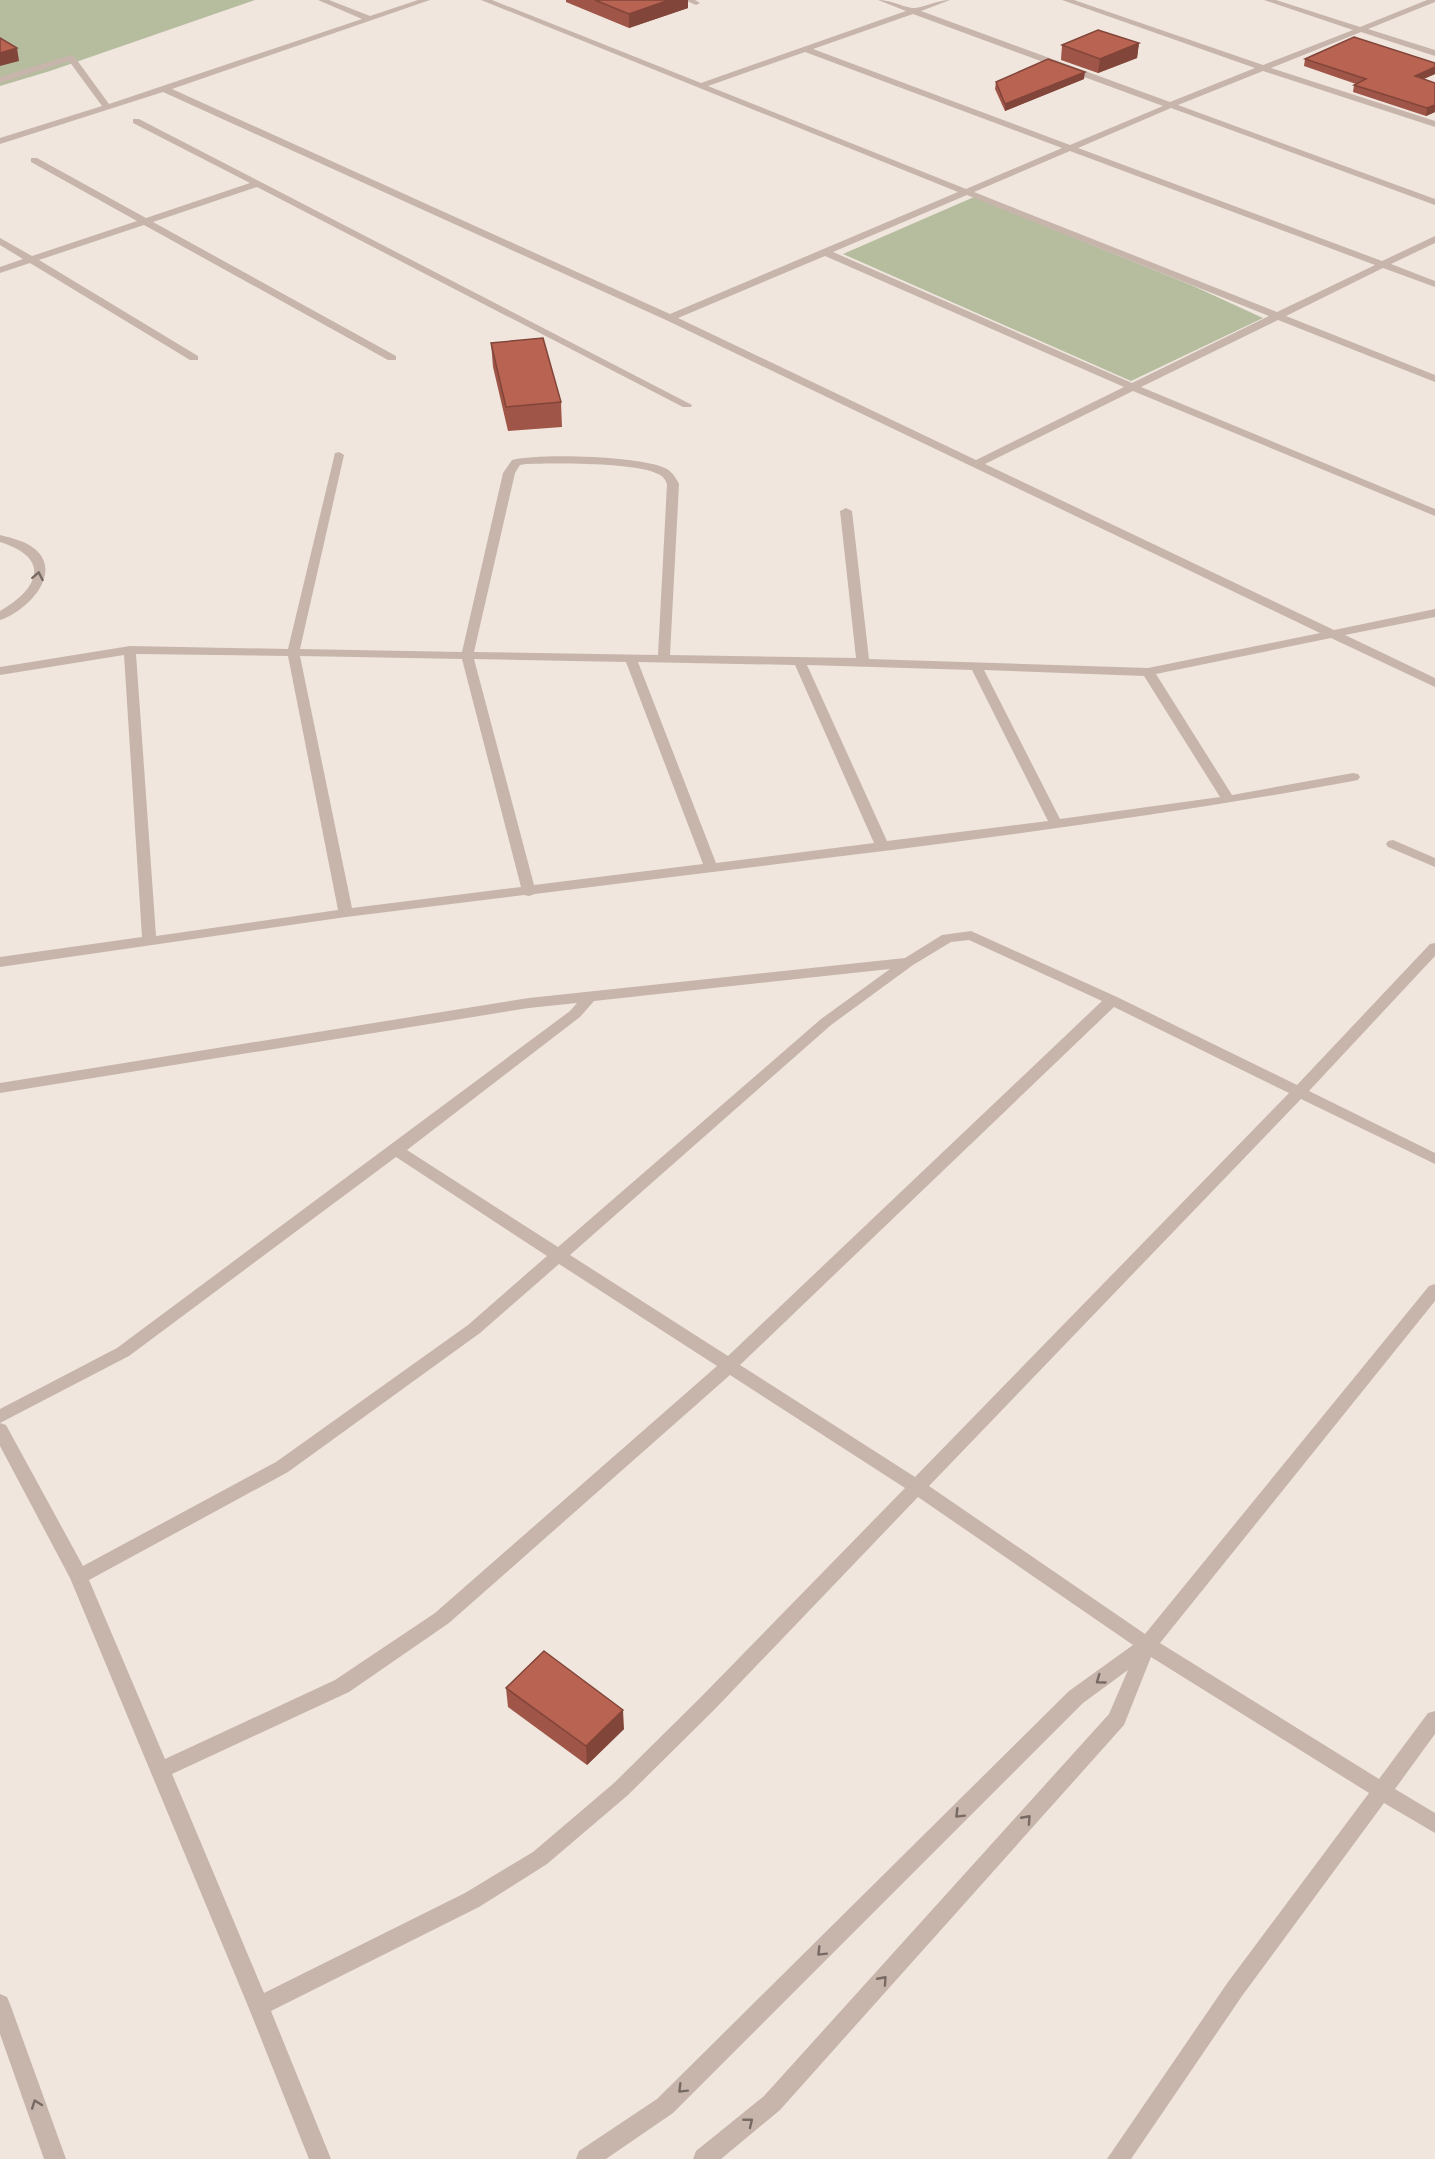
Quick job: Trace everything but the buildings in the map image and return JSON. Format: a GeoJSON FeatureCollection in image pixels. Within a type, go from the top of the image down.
{"type":"FeatureCollection","features":[{"type":"Feature","properties":{"kind":"street"},"geometry":{"type":"LineString","coordinates":[[322,0],[370,19]]}},
{"type":"Feature","properties":{"kind":"street"},"geometry":{"type":"LineString","coordinates":[[0,141],[164,89],[426,0]]}},
{"type":"Feature","properties":{"kind":"street"},"geometry":{"type":"LineString","coordinates":[[485,0],[1435,379]]}},
{"type":"Feature","properties":{"kind":"street"},"geometry":{"type":"LineString","coordinates":[[882,0],[1435,202]]}},
{"type":"Feature","properties":{"kind":"street"},"geometry":{"type":"LineString","coordinates":[[700,86],[946,0]]}},
{"type":"Feature","properties":{"kind":"street"},"geometry":{"type":"LineString","coordinates":[[1066,0],[1262,68],[1435,124]]}},
{"type":"Feature","properties":{"kind":"street"},"geometry":{"type":"LineString","coordinates":[[1268,0],[1435,53]]}},
{"type":"Feature","properties":{"kind":"street"},"geometry":{"type":"LineString","coordinates":[[670,318],[1169,106],[1434,0]]}},
{"type":"Feature","properties":{"kind":"street"},"geometry":{"type":"LineString","coordinates":[[804,49],[1067,149],[1435,284]]}},
{"type":"Feature","properties":{"kind":"street"},"geometry":{"type":"LineString","coordinates":[[0,80],[71,58],[107,107]]}},
{"type":"Feature","properties":{"kind":"street"},"geometry":{"type":"LineString","coordinates":[[164,89],[670,318],[1435,683]]}},
{"type":"Feature","properties":{"kind":"street"},"geometry":{"type":"LineString","coordinates":[[136,122],[687,405]]}},
{"type":"Feature","properties":{"kind":"street"},"geometry":{"type":"LineString","coordinates":[[34,160],[392,358]]}},
{"type":"Feature","properties":{"kind":"street"},"geometry":{"type":"LineString","coordinates":[[0,270],[256,184]]}},
{"type":"Feature","properties":{"kind":"street"},"geometry":{"type":"LineString","coordinates":[[976,464],[1435,239]]}},
{"type":"Feature","properties":{"kind":"street"},"geometry":{"type":"LineString","coordinates":[[0,241],[194,358]]}},
{"type":"Feature","properties":{"kind":"street"},"geometry":{"type":"LineString","coordinates":[[827,253],[1134,388],[1435,513]]}},
{"type":"Feature","properties":{"kind":"street"},"geometry":{"type":"LineString","coordinates":[[339,455],[293,652],[346,913]]}},
{"type":"Feature","properties":{"kind":"street"},"geometry":{"type":"LineString","coordinates":[[529,892],[467,656],[511,467],[526,459],[538,459],[655,468],[671,478],[673,484],[664,658]]}},
{"type":"Feature","properties":{"kind":"street"},"geometry":{"type":"LineString","coordinates":[[846,512],[863,662]]}},
{"type":"Feature","properties":{"kind":"street"},"geometry":{"type":"LineString","coordinates":[[0,538],[18,542],[34,553],[40,567],[39,581],[33,593],[12,610],[0,616]]}},
{"type":"Feature","properties":{"kind":"street"},"geometry":{"type":"LineString","coordinates":[[0,671],[130,650],[863,662],[1148,672],[1435,613]]}},
{"type":"Feature","properties":{"kind":"street"},"geometry":{"type":"LineString","coordinates":[[130,650],[149,940]]}},
{"type":"Feature","properties":{"kind":"street"},"geometry":{"type":"LineString","coordinates":[[631,659],[711,868]]}},
{"type":"Feature","properties":{"kind":"street"},"geometry":{"type":"LineString","coordinates":[[800,662],[882,845]]}},
{"type":"Feature","properties":{"kind":"street"},"geometry":{"type":"LineString","coordinates":[[975,666],[1056,824]]}},
{"type":"Feature","properties":{"kind":"street"},"geometry":{"type":"LineString","coordinates":[[1148,672],[1228,800]]}},
{"type":"Feature","properties":{"kind":"street"},"geometry":{"type":"LineString","coordinates":[[0,962],[346,913],[529,892],[1056,824],[1228,800],[1353,777]]}},
{"type":"Feature","properties":{"kind":"street"},"geometry":{"type":"LineString","coordinates":[[1393,844],[1435,863]]}},
{"type":"Feature","properties":{"kind":"street"},"geometry":{"type":"LineString","coordinates":[[79,1577],[282,1467],[474,1329],[826,1022],[908,962],[947,938],[971,934],[1112,1000],[1435,1159]]}},
{"type":"Feature","properties":{"kind":"street"},"geometry":{"type":"LineString","coordinates":[[259,2006],[472,1900],[540,1858],[621,1789],[708,1703],[915,1486],[1299,1092],[1435,948]]}},
{"type":"Feature","properties":{"kind":"street"},"geometry":{"type":"LineString","coordinates":[[0,1088],[529,1003],[908,962]]}},
{"type":"Feature","properties":{"kind":"street"},"geometry":{"type":"LineString","coordinates":[[0,1417],[123,1352],[575,1014],[590,996]]}},
{"type":"Feature","properties":{"kind":"street"},"geometry":{"type":"LineString","coordinates":[[159,1771],[342,1686],[442,1618],[728,1366],[1112,1000]]}},
{"type":"Feature","properties":{"kind":"street"},"geometry":{"type":"LineString","coordinates":[[396,1150],[915,1486],[1147,1646],[1435,1824]]}},
{"type":"Feature","properties":{"kind":"street"},"geometry":{"type":"LineString","coordinates":[[587,2159],[666,2106],[1076,1697],[1147,1646],[1435,1290]]}},
{"type":"Feature","properties":{"kind":"street"},"geometry":{"type":"LineString","coordinates":[[0,1430],[79,1577],[259,2006],[320,2159]]}},
{"type":"Feature","properties":{"kind":"street"},"geometry":{"type":"LineString","coordinates":[[704,2159],[772,2103],[1117,1719],[1147,1646]]}},
{"type":"Feature","properties":{"kind":"street"},"geometry":{"type":"LineString","coordinates":[[1118,2159],[1235,1989],[1435,1719]]}},
{"type":"Feature","properties":{"kind":"street"},"geometry":{"type":"LineString","coordinates":[[0,2004],[55,2159]]}},
{"type":"Feature","properties":{"kind":"green space"},"geometry":{"type":"Polygon","coordinates":[[[0,0],[255,0],[0,86],[0,0]]]}},
{"type":"Feature","properties":{"kind":"green space"},"geometry":{"type":"Polygon","coordinates":[[[974,197],[1191,285],[1263,318],[1131,381],[843,254],[974,197]]]}}]}
